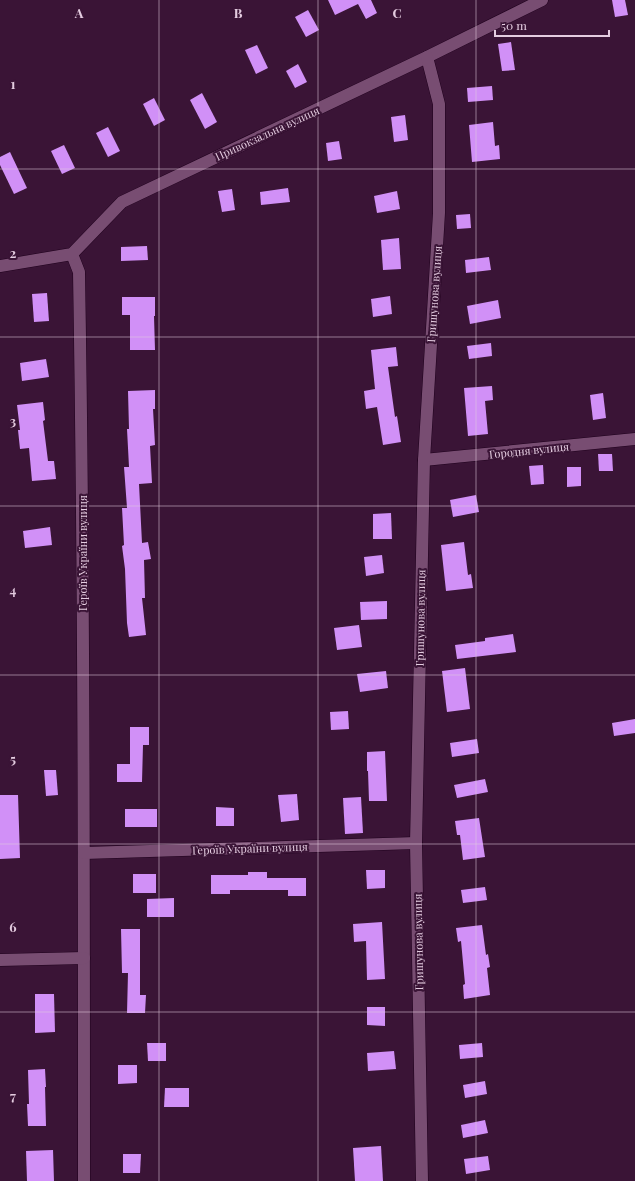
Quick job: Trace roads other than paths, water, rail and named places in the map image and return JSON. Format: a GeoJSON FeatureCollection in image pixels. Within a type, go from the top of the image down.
{"type":"FeatureCollection","features":[{"type":"Feature","properties":{"kind":"street","name":"Привокзальна вулиця"},"geometry":{"type":"LineString","coordinates":[[72,254],[122,202],[427,57],[542,0]]}},
{"type":"Feature","properties":{"kind":"street","name":"Гришунова вулиця"},"geometry":{"type":"LineString","coordinates":[[422,1181],[416,843],[424,460],[439,213],[439,104],[427,57]]}},
{"type":"Feature","properties":{"kind":"street"},"geometry":{"type":"LineString","coordinates":[[0,266],[72,254]]}},
{"type":"Feature","properties":{"kind":"street","name":"Героїв України вулиця"},"geometry":{"type":"LineString","coordinates":[[72,254],[79,272],[82,429],[84,1181]]}},
{"type":"Feature","properties":{"kind":"street","name":"Городня вулиця"},"geometry":{"type":"LineString","coordinates":[[424,460],[635,439]]}},
{"type":"Feature","properties":{"kind":"street","name":"Героїв України вулиця"},"geometry":{"type":"LineString","coordinates":[[84,853],[416,843]]}},
{"type":"Feature","properties":{"kind":"street"},"geometry":{"type":"LineString","coordinates":[[0,960],[84,958]]}}]}
